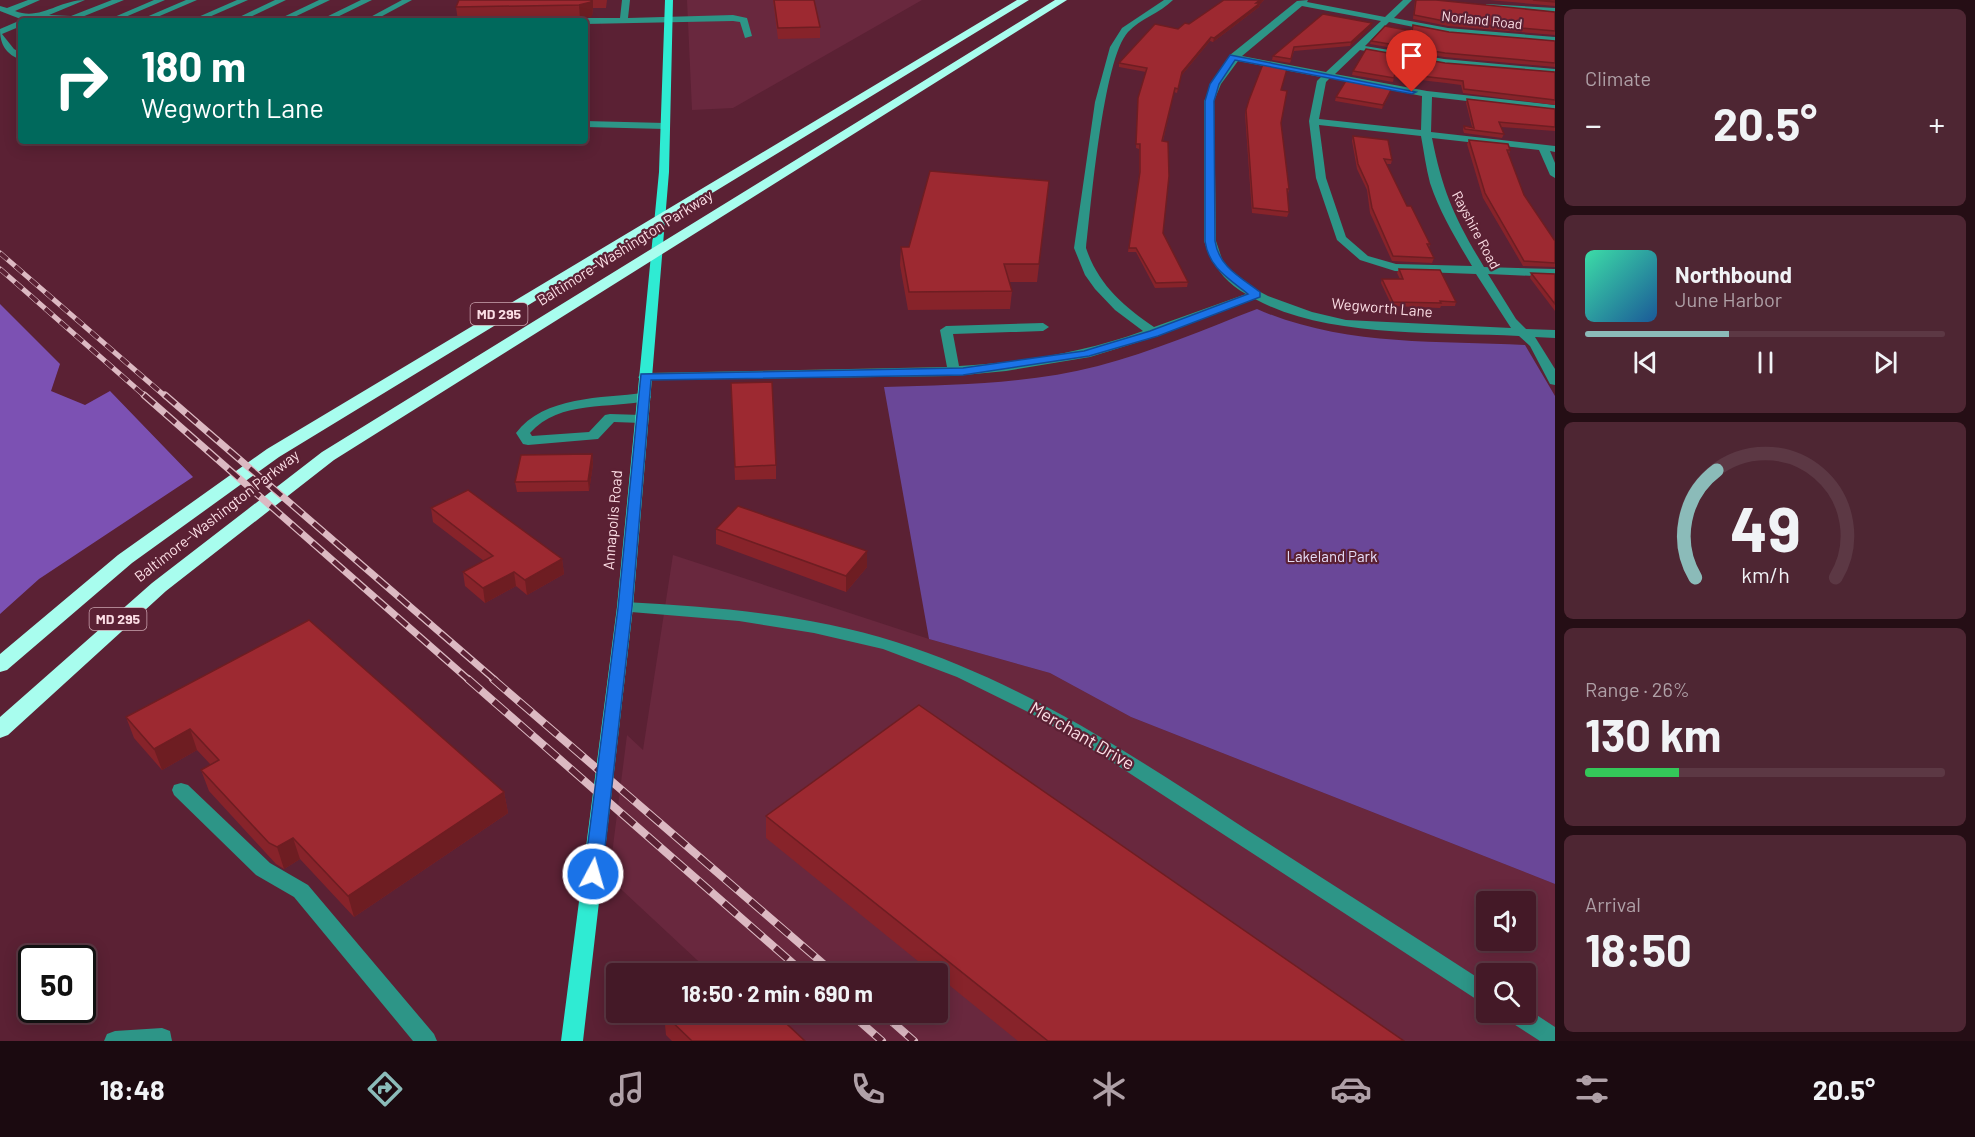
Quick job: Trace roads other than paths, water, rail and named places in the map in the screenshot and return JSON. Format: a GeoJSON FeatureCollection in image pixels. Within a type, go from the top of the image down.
{"type":"FeatureCollection","features":[{"type":"Feature","properties":{"kind":"highway","name":"Baltimore-Washington Parkway"},"geometry":{"type":"LineString","coordinates":[[0,665],[125,559],[273,453],[374,389],[1024,0]]}},
{"type":"Feature","properties":{"kind":"highway","name":"Baltimore-Washington Parkway"},"geometry":{"type":"LineString","coordinates":[[0,730],[93,641],[155,588],[244,517],[328,456],[1062,0]]}},
{"type":"Feature","properties":{"kind":"main road","name":"Annapolis Road"},"geometry":{"type":"LineString","coordinates":[[572,1041],[625,608],[664,172],[669,0]]}},
{"type":"Feature","properties":{"kind":"street"},"geometry":{"type":"LineString","coordinates":[[3,10],[36,0]]}},
{"type":"Feature","properties":{"kind":"street"},"geometry":{"type":"LineString","coordinates":[[34,18],[81,0]]}},
{"type":"Feature","properties":{"kind":"street"},"geometry":{"type":"LineString","coordinates":[[73,18],[120,0]]}},
{"type":"Feature","properties":{"kind":"street"},"geometry":{"type":"LineString","coordinates":[[116,18],[161,0]]}},
{"type":"Feature","properties":{"kind":"street"},"geometry":{"type":"LineString","coordinates":[[148,18],[193,0]]}},
{"type":"Feature","properties":{"kind":"street"},"geometry":{"type":"LineString","coordinates":[[200,18],[244,0]]}},
{"type":"Feature","properties":{"kind":"street"},"geometry":{"type":"LineString","coordinates":[[242,18],[282,0]]}},
{"type":"Feature","properties":{"kind":"street"},"geometry":{"type":"LineString","coordinates":[[286,18],[326,0]]}},
{"type":"Feature","properties":{"kind":"street"},"geometry":{"type":"LineString","coordinates":[[329,18],[368,0]]}},
{"type":"Feature","properties":{"kind":"street"},"geometry":{"type":"LineString","coordinates":[[373,18],[408,0]]}},
{"type":"Feature","properties":{"kind":"street"},"geometry":{"type":"LineString","coordinates":[[623,20],[626,0]]}},
{"type":"Feature","properties":{"kind":"street"},"geometry":{"type":"LineString","coordinates":[[1154,333],[1121,310],[1105,294],[1084,264],[1080,248],[1100,102],[1114,47],[1125,30],[1169,0]]}},
{"type":"Feature","properties":{"kind":"street"},"geometry":{"type":"LineString","coordinates":[[1408,0],[1322,81],[1314,121],[1321,178],[1341,238],[1351,248],[1378,264],[1395,267],[1555,273]]}},
{"type":"Feature","properties":{"kind":"street","name":"Norland Road"},"geometry":{"type":"LineString","coordinates":[[1302,2],[1385,21],[1448,32],[1555,40]]}},
{"type":"Feature","properties":{"kind":"street","name":"Wegworth Lane"},"geometry":{"type":"LineString","coordinates":[[1302,2],[1233,57],[1215,84],[1209,101],[1210,241],[1212,255],[1221,268],[1256,294],[1313,317],[1346,324],[1555,334]]}},
{"type":"Feature","properties":{"kind":"street"},"geometry":{"type":"LineString","coordinates":[[1481,5],[1555,11]]}},
{"type":"Feature","properties":{"kind":"street"},"geometry":{"type":"LineString","coordinates":[[3,10],[54,18]]}},
{"type":"Feature","properties":{"kind":"street"},"geometry":{"type":"LineString","coordinates":[[588,31],[605,28],[623,20]]}},
{"type":"Feature","properties":{"kind":"street"},"geometry":{"type":"LineString","coordinates":[[588,21],[744,20],[748,36]]}},
{"type":"Feature","properties":{"kind":"street"},"geometry":{"type":"LineString","coordinates":[[18,27],[5,38],[18,54]]}},
{"type":"Feature","properties":{"kind":"street"},"geometry":{"type":"LineString","coordinates":[[1358,47],[1444,62],[1555,72]]}},
{"type":"Feature","properties":{"kind":"street"},"geometry":{"type":"LineString","coordinates":[[1233,57],[1427,94],[1555,108]]}},
{"type":"Feature","properties":{"kind":"street","name":"Rayshire Road"},"geometry":{"type":"LineString","coordinates":[[1427,94],[1426,134],[1435,181],[1444,205],[1479,270],[1511,321],[1535,344],[1555,381]]}},
{"type":"Feature","properties":{"kind":"street"},"geometry":{"type":"LineString","coordinates":[[1314,121],[1555,149]]}},
{"type":"Feature","properties":{"kind":"street"},"geometry":{"type":"LineString","coordinates":[[588,124],[665,126]]}},
{"type":"Feature","properties":{"kind":"street"},"geometry":{"type":"LineString","coordinates":[[1543,148],[1555,175]]}},
{"type":"Feature","properties":{"kind":"street"},"geometry":{"type":"LineString","coordinates":[[645,377],[954,372],[1006,367],[1074,356],[1154,333],[1256,294]]}},
{"type":"Feature","properties":{"kind":"street"},"geometry":{"type":"LineString","coordinates":[[954,372],[946,330],[1043,327]]}},
{"type":"Feature","properties":{"kind":"street"},"geometry":{"type":"LineString","coordinates":[[642,419],[610,418],[593,436],[528,441],[523,433],[536,419],[559,411],[585,404],[644,397]]}},
{"type":"Feature","properties":{"kind":"street","name":"Merchant Drive"},"geometry":{"type":"LineString","coordinates":[[625,608],[699,611],[857,637],[923,657],[1004,691],[1077,729],[1476,988]]}},
{"type":"Feature","properties":{"kind":"street"},"geometry":{"type":"LineString","coordinates":[[181,790],[262,869],[301,891],[426,1041]]}},
{"type":"Feature","properties":{"kind":"street"},"geometry":{"type":"LineString","coordinates":[[1531,1023],[1555,1039]]}},
{"type":"Feature","properties":{"kind":"street"},"geometry":{"type":"LineString","coordinates":[[116,1041],[162,1038],[161,1041]]}},
{"type":"Feature","properties":{"kind":"railway"},"geometry":{"type":"LineString","coordinates":[[0,253],[166,397]]}},
{"type":"Feature","properties":{"kind":"railway"},"geometry":{"type":"LineString","coordinates":[[0,269],[146,397]]}},
{"type":"Feature","properties":{"kind":"railway"},"geometry":{"type":"LineString","coordinates":[[144,395],[469,680]]}},
{"type":"Feature","properties":{"kind":"railway"},"geometry":{"type":"LineString","coordinates":[[165,395],[495,680]]}},
{"type":"Feature","properties":{"kind":"railway"},"geometry":{"type":"LineString","coordinates":[[468,679],[792,963]]}},
{"type":"Feature","properties":{"kind":"railway"},"geometry":{"type":"LineString","coordinates":[[493,679],[822,963]]}},
{"type":"Feature","properties":{"kind":"railway"},"geometry":{"type":"LineString","coordinates":[[862,1023],[882,1041]]}},
{"type":"Feature","properties":{"kind":"railway"},"geometry":{"type":"LineString","coordinates":[[894,1023],[914,1041]]}},
{"type":"Feature","properties":{"kind":"park label","name":"Lakeland Park"},"geometry":{"type":"Point","coordinates":[1332,557]}}]}
